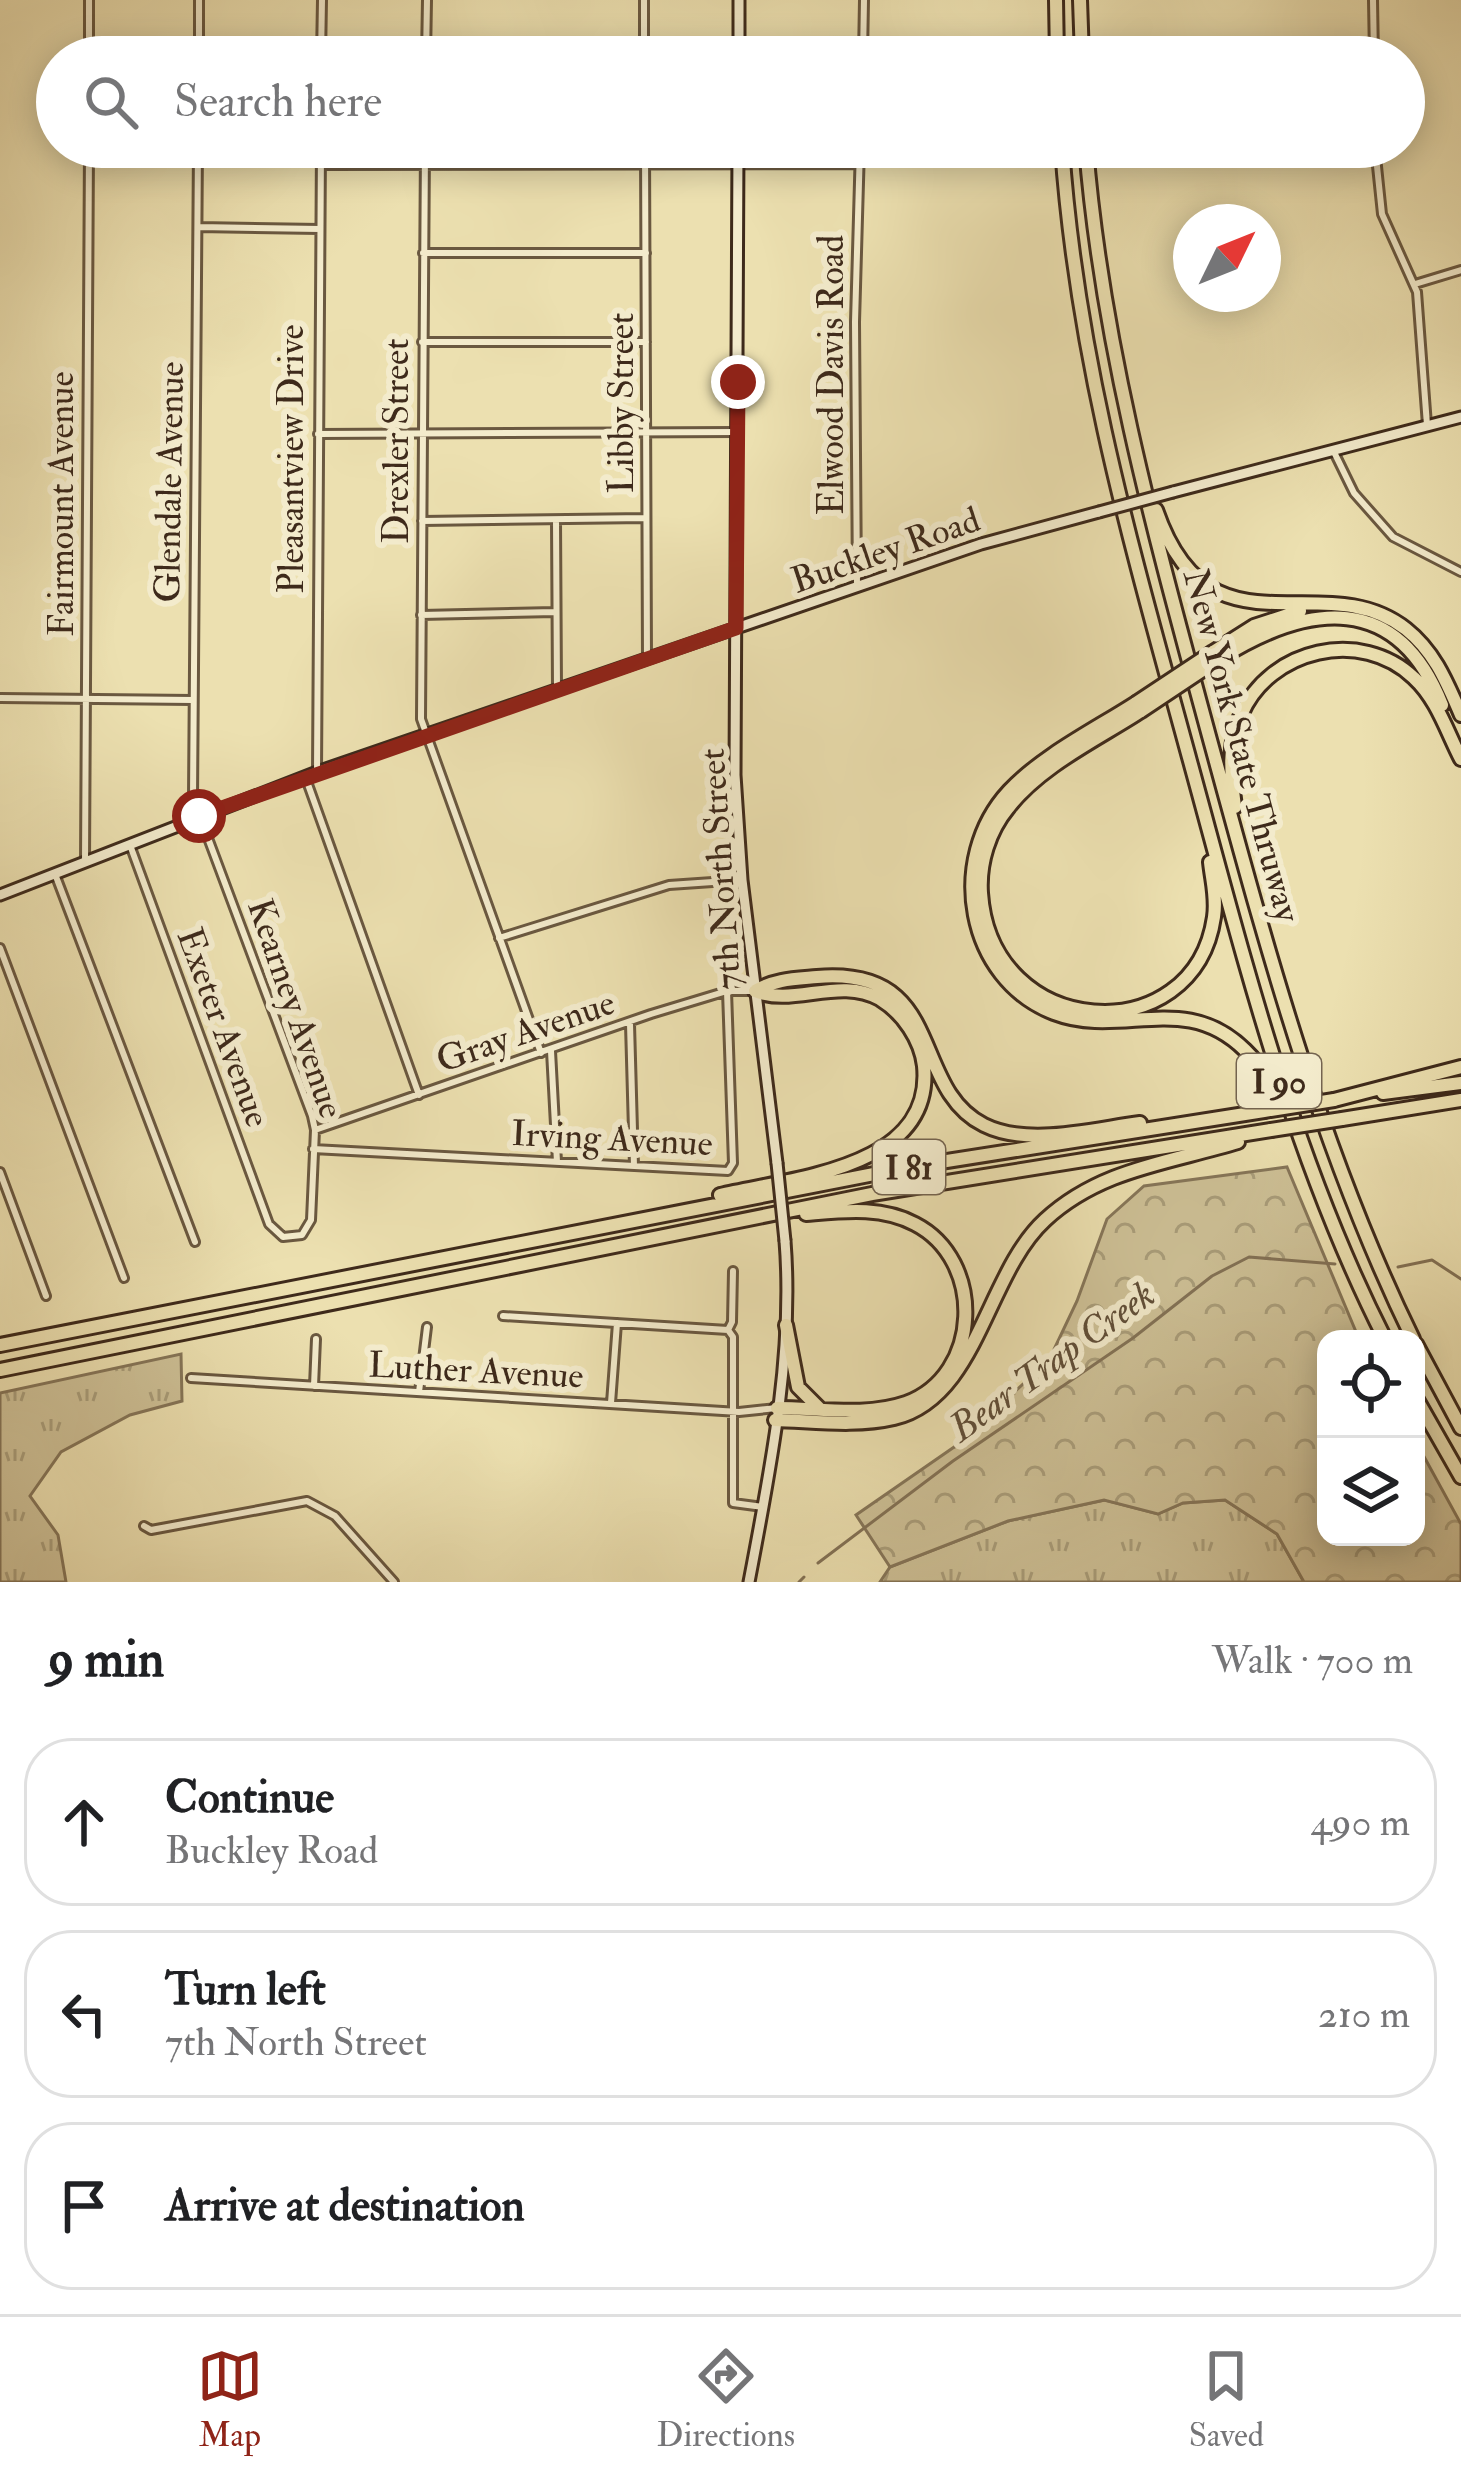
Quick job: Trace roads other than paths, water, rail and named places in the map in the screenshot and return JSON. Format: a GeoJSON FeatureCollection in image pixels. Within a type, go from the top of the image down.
{"type":"FeatureCollection","features":[{"type":"Feature","properties":{"kind":"highway"},"geometry":{"type":"LineString","coordinates":[[1056,0],[1057,36]]}},
{"type":"Feature","properties":{"kind":"highway"},"geometry":{"type":"LineString","coordinates":[[1080,0],[1081,36]]}},
{"type":"Feature","properties":{"kind":"highway","name":"New York State Thruway"},"geometry":{"type":"LineString","coordinates":[[1064,168],[1074,273],[1102,433],[1253,996],[1322,1202],[1381,1330]]}},
{"type":"Feature","properties":{"kind":"highway","name":"New York State Thruway"},"geometry":{"type":"LineString","coordinates":[[1089,168],[1109,318],[1135,446],[1243,861],[1295,1046],[1365,1235],[1410,1330]]}},
{"type":"Feature","properties":{"kind":"highway"},"geometry":{"type":"LineString","coordinates":[[1135,446],[1162,528],[1198,577],[1217,590],[1262,605],[1331,604],[1368,610],[1403,626],[1432,656],[1461,715]]}},
{"type":"Feature","properties":{"kind":"highway"},"geometry":{"type":"LineString","coordinates":[[1204,813],[1214,916],[1203,950],[1165,993],[1126,1010],[1082,1011],[1042,998],[1009,970],[989,938],[981,902],[983,861],[998,822],[1019,795],[1269,619],[1331,604]]}},
{"type":"Feature","properties":{"kind":"highway"},"geometry":{"type":"LineString","coordinates":[[1216,656],[1266,631],[1303,620],[1343,618],[1385,630],[1404,643],[1427,670],[1461,755]]}},
{"type":"Feature","properties":{"kind":"highway"},"geometry":{"type":"LineString","coordinates":[[1243,861],[1231,777],[1232,745],[1252,694],[1287,663],[1307,654],[1346,650],[1382,658],[1404,670],[1430,698],[1461,755]]}},
{"type":"Feature","properties":{"kind":"highway"},"geometry":{"type":"LineString","coordinates":[[1139,707],[1039,766],[988,819],[974,858],[973,901],[980,938],[1019,993],[1056,1014],[1098,1022],[1176,1017],[1225,1033],[1258,1063],[1273,1085],[1322,1202]]}},
{"type":"Feature","properties":{"kind":"highway"},"geometry":{"type":"LineString","coordinates":[[755,991],[770,982],[841,975],[879,986],[922,1028],[940,1078],[957,1105],[998,1131],[1024,1135],[1205,1114],[1235,1116]]}},
{"type":"Feature","properties":{"kind":"highway"},"geometry":{"type":"LineString","coordinates":[[584,1228],[854,1163],[886,1148],[906,1128],[922,1094],[924,1067],[910,1028],[899,1015],[883,1001],[854,990],[770,998],[755,991]]}},
{"type":"Feature","properties":{"kind":"highway"},"geometry":{"type":"LineString","coordinates":[[1334,1100],[1461,1067]]}},
{"type":"Feature","properties":{"kind":"highway","name":"I 81"},"geometry":{"type":"LineString","coordinates":[[0,1346],[915,1166],[1461,1083]]}},
{"type":"Feature","properties":{"kind":"highway","name":"I 81"},"geometry":{"type":"LineString","coordinates":[[0,1370],[872,1194],[1461,1100]]}},
{"type":"Feature","properties":{"kind":"highway"},"geometry":{"type":"LineString","coordinates":[[776,1414],[872,1421],[902,1416],[922,1406],[959,1367],[1026,1240],[1075,1196],[1132,1168],[1271,1130]]}},
{"type":"Feature","properties":{"kind":"highway"},"geometry":{"type":"LineString","coordinates":[[745,1219],[866,1210],[889,1214],[910,1221],[938,1241],[961,1278],[966,1316],[962,1341],[952,1364],[934,1385],[905,1403],[885,1408],[776,1414]]}},
{"type":"Feature","properties":{"kind":"highway"},"geometry":{"type":"LineString","coordinates":[[786,1324],[798,1387],[820,1409]]}},
{"type":"Feature","properties":{"kind":"highway","name":"New York State Thruway"},"geometry":{"type":"LineString","coordinates":[[1425,1360],[1461,1428]]}},
{"type":"Feature","properties":{"kind":"highway"},"geometry":{"type":"LineString","coordinates":[[1425,1414],[1461,1477]]}},
{"type":"Feature","properties":{"kind":"street"},"geometry":{"type":"LineString","coordinates":[[89,0],[89,36]]}},
{"type":"Feature","properties":{"kind":"street"},"geometry":{"type":"LineString","coordinates":[[199,0],[199,36]]}},
{"type":"Feature","properties":{"kind":"street"},"geometry":{"type":"LineString","coordinates":[[321,36],[322,0]]}},
{"type":"Feature","properties":{"kind":"street"},"geometry":{"type":"LineString","coordinates":[[426,36],[427,0]]}},
{"type":"Feature","properties":{"kind":"street"},"geometry":{"type":"LineString","coordinates":[[644,0],[644,36]]}},
{"type":"Feature","properties":{"kind":"street"},"geometry":{"type":"LineString","coordinates":[[739,0],[739,36]]}},
{"type":"Feature","properties":{"kind":"street"},"geometry":{"type":"LineString","coordinates":[[863,36],[864,0]]}},
{"type":"Feature","properties":{"kind":"street"},"geometry":{"type":"LineString","coordinates":[[1373,0],[1374,36]]}},
{"type":"Feature","properties":{"kind":"street","name":"Fairmount Avenue"},"geometry":{"type":"LineString","coordinates":[[85,862],[89,168]]}},
{"type":"Feature","properties":{"kind":"street","name":"Glendale Avenue"},"geometry":{"type":"LineString","coordinates":[[198,168],[193,798],[199,816]]}},
{"type":"Feature","properties":{"kind":"street","name":"Pleasantview Drive"},"geometry":{"type":"LineString","coordinates":[[321,168],[311,774],[419,1095]]}},
{"type":"Feature","properties":{"kind":"street","name":"Drexler Street"},"geometry":{"type":"LineString","coordinates":[[424,168],[421,719],[499,938],[546,1052],[557,1162]]}},
{"type":"Feature","properties":{"kind":"street","name":"Libby Street"},"geometry":{"type":"LineString","coordinates":[[645,168],[647,658]]}},
{"type":"Feature","properties":{"kind":"street","name":"7th North Street"},"geometry":{"type":"LineString","coordinates":[[738,168],[735,775],[742,880],[785,1241],[786,1324],[749,1582]]}},
{"type":"Feature","properties":{"kind":"street","name":"Elwood Davis Road"},"geometry":{"type":"LineString","coordinates":[[857,586],[855,322],[860,168]]}},
{"type":"Feature","properties":{"kind":"street"},"geometry":{"type":"LineString","coordinates":[[1377,168],[1382,214],[1415,284],[1427,425]]}},
{"type":"Feature","properties":{"kind":"street"},"geometry":{"type":"LineString","coordinates":[[198,227],[320,229]]}},
{"type":"Feature","properties":{"kind":"street"},"geometry":{"type":"LineString","coordinates":[[423,253],[646,253]]}},
{"type":"Feature","properties":{"kind":"street"},"geometry":{"type":"LineString","coordinates":[[1415,284],[1461,270]]}},
{"type":"Feature","properties":{"kind":"street"},"geometry":{"type":"LineString","coordinates":[[422,342],[646,342]]}},
{"type":"Feature","properties":{"kind":"street","name":"Buckley Road"},"geometry":{"type":"LineString","coordinates":[[0,896],[311,774],[981,544],[1333,448],[1460,420]]}},
{"type":"Feature","properties":{"kind":"street"},"geometry":{"type":"LineString","coordinates":[[318,434],[738,432]]}},
{"type":"Feature","properties":{"kind":"street"},"geometry":{"type":"LineString","coordinates":[[1333,448],[1354,493],[1383,528],[1402,544],[1461,572]]}},
{"type":"Feature","properties":{"kind":"street"},"geometry":{"type":"LineString","coordinates":[[422,521],[647,518]]}},
{"type":"Feature","properties":{"kind":"street"},"geometry":{"type":"LineString","coordinates":[[556,520],[556,689]]}},
{"type":"Feature","properties":{"kind":"street"},"geometry":{"type":"LineString","coordinates":[[421,615],[556,612]]}},
{"type":"Feature","properties":{"kind":"street"},"geometry":{"type":"LineString","coordinates":[[0,698],[194,700]]}},
{"type":"Feature","properties":{"kind":"street","name":"Kearney Avenue"},"geometry":{"type":"LineString","coordinates":[[199,816],[315,1130],[311,1222]]}},
{"type":"Feature","properties":{"kind":"street","name":"Exeter Avenue"},"geometry":{"type":"LineString","coordinates":[[130,843],[272,1228],[284,1238],[294,1238],[311,1222]]}},
{"type":"Feature","properties":{"kind":"street"},"geometry":{"type":"LineString","coordinates":[[55,874],[195,1243]]}},
{"type":"Feature","properties":{"kind":"street"},"geometry":{"type":"LineString","coordinates":[[499,938],[669,885],[742,880]]}},
{"type":"Feature","properties":{"kind":"street"},"geometry":{"type":"LineString","coordinates":[[0,948],[124,1278]]}},
{"type":"Feature","properties":{"kind":"street","name":"Gray Avenue"},"geometry":{"type":"LineString","coordinates":[[315,1130],[727,991],[755,991]]}},
{"type":"Feature","properties":{"kind":"street","name":"Irving Avenue"},"geometry":{"type":"LineString","coordinates":[[313,1150],[723,1172],[733,1166],[727,991]]}},
{"type":"Feature","properties":{"kind":"street"},"geometry":{"type":"LineString","coordinates":[[629,1024],[634,1166]]}},
{"type":"Feature","properties":{"kind":"street"},"geometry":{"type":"LineString","coordinates":[[0,1172],[46,1296]]}},
{"type":"Feature","properties":{"kind":"street"},"geometry":{"type":"LineString","coordinates":[[728,1330],[733,1271]]}},
{"type":"Feature","properties":{"kind":"street"},"geometry":{"type":"LineString","coordinates":[[503,1316],[728,1330]]}},
{"type":"Feature","properties":{"kind":"street"},"geometry":{"type":"LineString","coordinates":[[611,1404],[617,1323]]}},
{"type":"Feature","properties":{"kind":"street"},"geometry":{"type":"LineString","coordinates":[[419,1392],[428,1328]]}},
{"type":"Feature","properties":{"kind":"street"},"geometry":{"type":"LineString","coordinates":[[728,1330],[733,1337],[734,1503],[763,1507]]}},
{"type":"Feature","properties":{"kind":"street"},"geometry":{"type":"LineString","coordinates":[[314,1386],[316,1339]]}},
{"type":"Feature","properties":{"kind":"street","name":"Luther Avenue"},"geometry":{"type":"LineString","coordinates":[[191,1378],[776,1414]]}},
{"type":"Feature","properties":{"kind":"street"},"geometry":{"type":"LineString","coordinates":[[144,1526],[151,1530],[307,1502],[335,1516],[394,1582]]}},
{"type":"Feature","properties":{"kind":"waterway","name":"Bear Trap Creek"},"geometry":{"type":"LineString","coordinates":[[818,1563],[953,1461],[1133,1338],[1212,1276],[1249,1257],[1335,1264]]}},
{"type":"Feature","properties":{"kind":"waterway","name":"Bear Trap Creek"},"geometry":{"type":"LineString","coordinates":[[1398,1267],[1432,1260],[1461,1279]]}},
{"type":"Feature","properties":{"kind":"waterway","name":"Bear Trap Creek"},"geometry":{"type":"LineString","coordinates":[[799,1582],[804,1577]]}}]}
